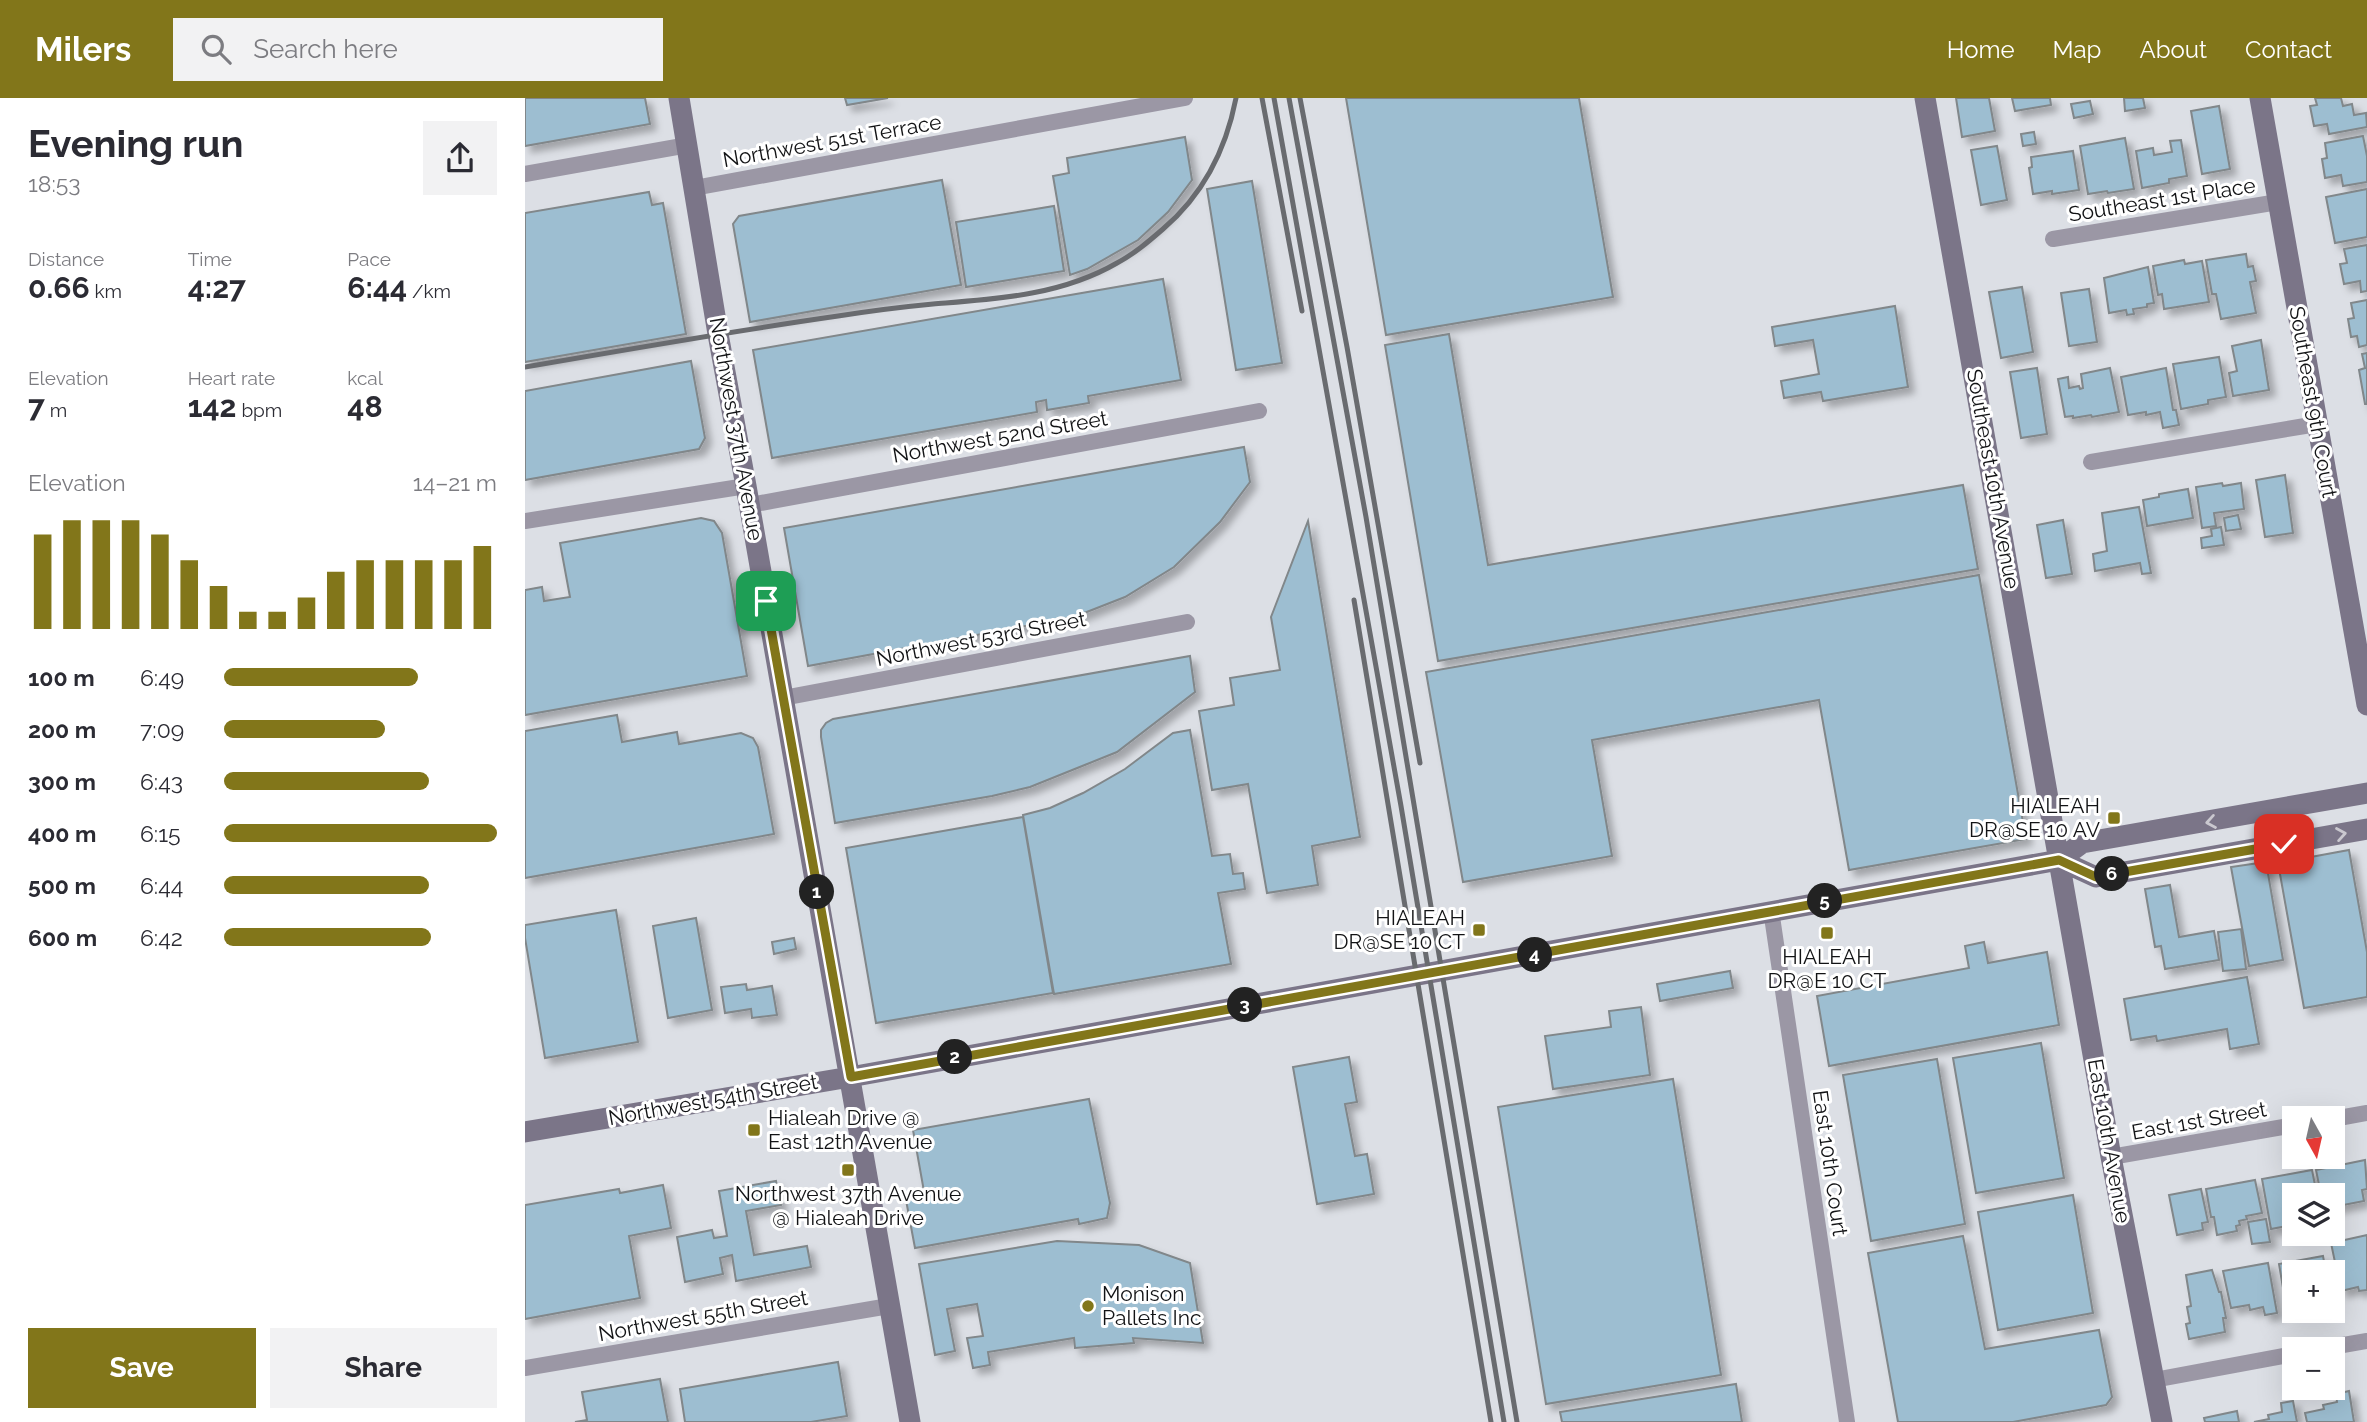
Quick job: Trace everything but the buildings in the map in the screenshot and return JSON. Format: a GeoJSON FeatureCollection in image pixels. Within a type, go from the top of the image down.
{"type":"FeatureCollection","features":[{"type":"Feature","properties":{"kind":"street","name":"Northwest 37th Avenue"},"geometry":{"type":"LineString","coordinates":[[679,98],[718,334],[910,1422]]}},
{"type":"Feature","properties":{"kind":"street","name":"Northwest 51st Terrace"},"geometry":{"type":"LineString","coordinates":[[694,188],[1185,98]]}},
{"type":"Feature","properties":{"kind":"street","name":"Southeast 10th Avenue"},"geometry":{"type":"LineString","coordinates":[[1925,98],[2059,860]]}},
{"type":"Feature","properties":{"kind":"street","name":"Southeast 9th Court"},"geometry":{"type":"LineString","coordinates":[[2260,98],[2367,705]]}},
{"type":"Feature","properties":{"kind":"street"},"geometry":{"type":"LineString","coordinates":[[525,174],[688,145]]}},
{"type":"Feature","properties":{"kind":"street","name":"Southeast 1st Place"},"geometry":{"type":"LineString","coordinates":[[2053,239],[2279,202]]}},
{"type":"Feature","properties":{"kind":"street","name":"Northwest 52nd Street"},"geometry":{"type":"LineString","coordinates":[[525,521],[748,495],[1259,411]]}},
{"type":"Feature","properties":{"kind":"street"},"geometry":{"type":"LineString","coordinates":[[2091,462],[2317,424]]}},
{"type":"Feature","properties":{"kind":"street","name":"Northwest 53rd Street"},"geometry":{"type":"LineString","coordinates":[[783,698],[1187,622]]}},
{"type":"Feature","properties":{"kind":"street","name":"Northwest 54th Street"},"geometry":{"type":"LineString","coordinates":[[525,1132],[851,1077],[1618,940],[1684,925],[2059,860],[2082,843],[2367,793]]}},
{"type":"Feature","properties":{"kind":"street"},"geometry":{"type":"LineString","coordinates":[[2059,860],[2096,877],[2367,829]]}},
{"type":"Feature","properties":{"kind":"street","name":"East 10th Avenue"},"geometry":{"type":"LineString","coordinates":[[2059,860],[2162,1422]]}},
{"type":"Feature","properties":{"kind":"street","name":"East 10th Court"},"geometry":{"type":"LineString","coordinates":[[1771,910],[1847,1422]]}},
{"type":"Feature","properties":{"kind":"street"},"geometry":{"type":"LineString","coordinates":[[2345,1117],[2367,1113]]}},
{"type":"Feature","properties":{"kind":"street","name":"East 1st Street"},"geometry":{"type":"LineString","coordinates":[[2112,1157],[2282,1127]]}},
{"type":"Feature","properties":{"kind":"street","name":"Northwest 55th Street"},"geometry":{"type":"LineString","coordinates":[[525,1368],[889,1306]]}},
{"type":"Feature","properties":{"kind":"street"},"geometry":{"type":"LineString","coordinates":[[2345,1345],[2367,1341]]}},
{"type":"Feature","properties":{"kind":"street"},"geometry":{"type":"LineString","coordinates":[[2154,1380],[2282,1356]]}},
{"type":"Feature","properties":{"kind":"railway"},"geometry":{"type":"LineString","coordinates":[[525,367],[862,312],[1003,298],[1073,283],[1135,252],[1163,229],[1190,201],[1219,153],[1236,98]]}},
{"type":"Feature","properties":{"kind":"railway"},"geometry":{"type":"LineString","coordinates":[[1262,98],[1302,311]]}},
{"type":"Feature","properties":{"kind":"railway"},"geometry":{"type":"LineString","coordinates":[[1274,98],[1401,806],[1504,1422]]}},
{"type":"Feature","properties":{"kind":"railway"},"geometry":{"type":"LineString","coordinates":[[1289,98],[1366,517],[1517,1422]]}},
{"type":"Feature","properties":{"kind":"railway"},"geometry":{"type":"LineString","coordinates":[[1300,98],[1420,763]]}},
{"type":"Feature","properties":{"kind":"railway"},"geometry":{"type":"LineString","coordinates":[[1354,600],[1491,1422]]}},
{"type":"Feature","properties":{"kind":"place","name":"HIALEAH DR@SE 10 AV"},"geometry":{"type":"Point","coordinates":[2114,818]}},
{"type":"Feature","properties":{"kind":"place","name":"HIALEAH DR@SE 10 CT"},"geometry":{"type":"Point","coordinates":[1479,930]}},
{"type":"Feature","properties":{"kind":"place","name":"HIALEAH DR@E 10 CT"},"geometry":{"type":"Point","coordinates":[1827,933]}},
{"type":"Feature","properties":{"kind":"place","name":"Hialeah Drive @ East 12th Avenue"},"geometry":{"type":"Point","coordinates":[754,1130]}},
{"type":"Feature","properties":{"kind":"place","name":"Northwest 37th Avenue @ Hialeah Drive"},"geometry":{"type":"Point","coordinates":[848,1170]}},
{"type":"Feature","properties":{"kind":"place","name":"Monison Pallets Inc"},"geometry":{"type":"Point","coordinates":[1088,1306]}},
{"type":"Feature","properties":{"kind":"route"},"geometry":{"type":"LineString","coordinates":[[766,601],[851,1077],[1618,940],[1684,925],[2059,860],[2096,877],[2284,844]]}}]}
